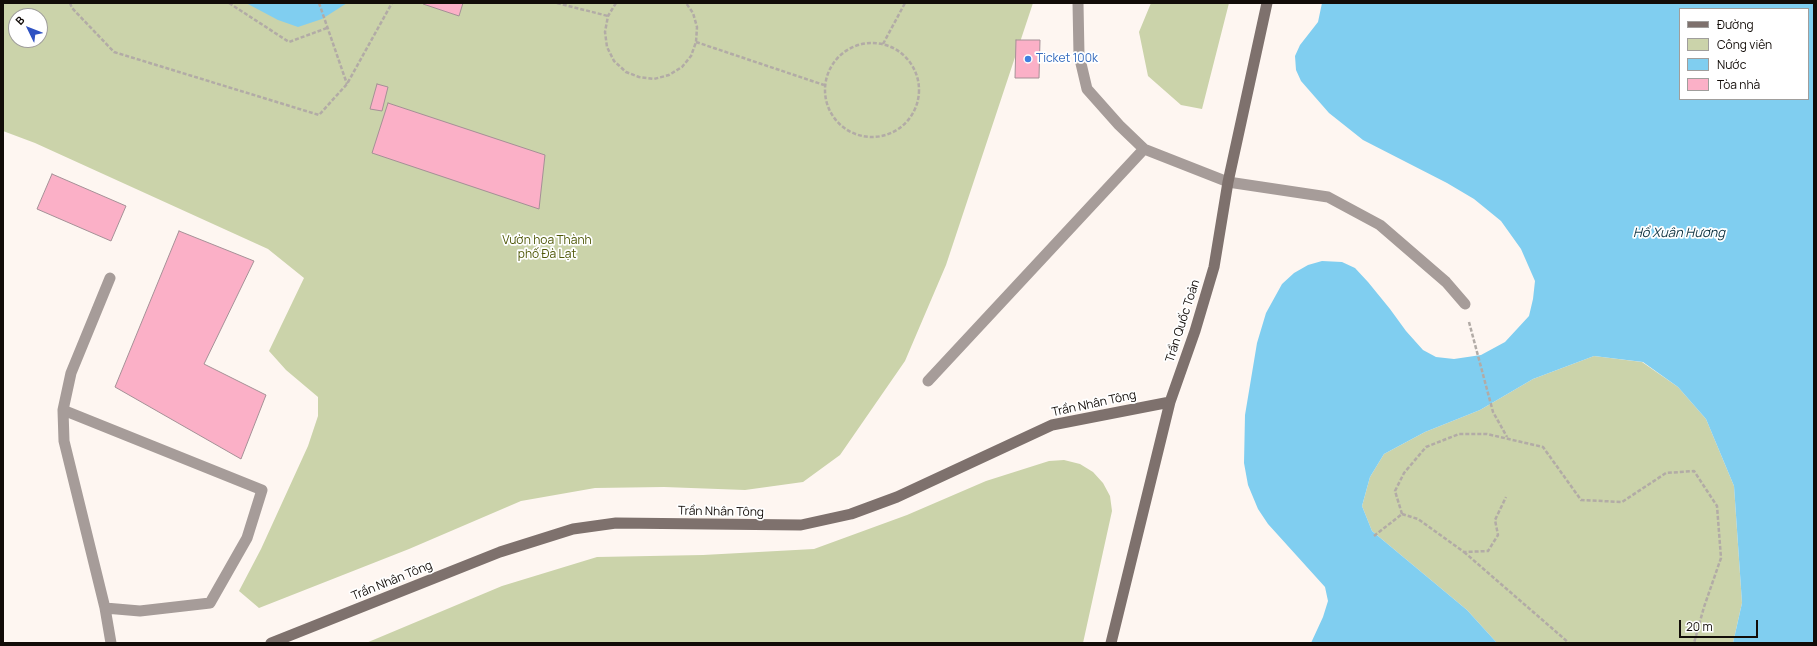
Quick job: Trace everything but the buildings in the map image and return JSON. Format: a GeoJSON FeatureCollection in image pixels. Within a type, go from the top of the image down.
{"type":"FeatureCollection","features":[{"type":"Feature","properties":{"kind":"main road","name":"Trần Quốc Toản"},"geometry":{"type":"LineString","coordinates":[[1110,643],[1170,402],[1195,331],[1214,267],[1228,182],[1267,3]]}},
{"type":"Feature","properties":{"kind":"main road","name":"Trần Nhân Tông"},"geometry":{"type":"LineString","coordinates":[[271,643],[500,552],[573,529],[616,523],[801,525],[851,514],[897,497],[1052,425],[1170,402]]}},
{"type":"Feature","properties":{"kind":"lane"},"geometry":{"type":"LineString","coordinates":[[1078,3],[1079,55],[1087,89],[1119,125],[1144,149],[1228,182],[1328,196],[1380,225],[1446,282],[1466,304]]}},
{"type":"Feature","properties":{"kind":"lane"},"geometry":{"type":"LineString","coordinates":[[928,381],[1144,149]]}},
{"type":"Feature","properties":{"kind":"lane"},"geometry":{"type":"LineString","coordinates":[[110,278],[71,373],[63,410],[64,441],[105,608],[111,643]]}},
{"type":"Feature","properties":{"kind":"lane"},"geometry":{"type":"LineString","coordinates":[[63,410],[262,490],[247,538],[210,603],[140,611],[105,608]]}},
{"type":"Feature","properties":{"kind":"path"},"geometry":{"type":"LineString","coordinates":[[70,3],[72,8],[114,52],[319,115],[348,84],[392,3]]}},
{"type":"Feature","properties":{"kind":"path"},"geometry":{"type":"LineString","coordinates":[[229,3],[289,42],[327,28]]}},
{"type":"Feature","properties":{"kind":"path"},"geometry":{"type":"LineString","coordinates":[[319,3],[348,84]]}},
{"type":"Feature","properties":{"kind":"path"},"geometry":{"type":"LineString","coordinates":[[558,3],[608,16]]}},
{"type":"Feature","properties":{"kind":"path"},"geometry":{"type":"LineString","coordinates":[[616,3],[608,16],[605,32],[607,47],[614,61],[626,72],[640,77],[654,79],[669,75],[682,67],[691,56],[696,42],[697,27],[693,13],[686,3]]}},
{"type":"Feature","properties":{"kind":"path"},"geometry":{"type":"LineString","coordinates":[[883,44],[905,3]]}},
{"type":"Feature","properties":{"kind":"path"},"geometry":{"type":"LineString","coordinates":[[696,42],[824,85]]}},
{"type":"Feature","properties":{"kind":"path"},"geometry":{"type":"LineString","coordinates":[[867,43],[883,44],[897,50],[903,55],[908,60],[916,74],[919,88],[917,104],[910,118],[899,129],[886,136],[870,138],[855,135],[841,127],[831,115],[828,108],[825,100],[824,85],[829,70],[838,56],[852,47],[867,43]]}},
{"type":"Feature","properties":{"kind":"path"},"geometry":{"type":"LineString","coordinates":[[1474,343],[1493,412],[1507,437]]}},
{"type":"Feature","properties":{"kind":"path"},"geometry":{"type":"LineString","coordinates":[[1402,514],[1395,491],[1404,473],[1426,447],[1459,434],[1487,434],[1507,437],[1543,447],[1581,500],[1622,502],[1666,473],[1694,471],[1716,506],[1722,558],[1704,607],[1694,643]]}},
{"type":"Feature","properties":{"kind":"path"},"geometry":{"type":"LineString","coordinates":[[1464,552],[1488,551],[1498,535],[1495,520],[1506,497]]}},
{"type":"Feature","properties":{"kind":"path"},"geometry":{"type":"LineString","coordinates":[[1374,536],[1402,514]]}},
{"type":"Feature","properties":{"kind":"path"},"geometry":{"type":"LineString","coordinates":[[1402,514],[1418,519],[1464,552],[1569,643]]}},
{"type":"Feature","properties":{"kind":"green space","name":"Vườn hoa Thành phố Đà Lạt"},"geometry":{"type":"Polygon","coordinates":[[[3,3],[1033,3],[946,265],[905,361],[840,455],[803,482],[745,490],[664,487],[595,488],[521,501],[409,549],[259,608],[239,591],[261,549],[308,446],[318,416],[318,397],[286,370],[269,351],[304,278],[268,249],[35,143],[3,131],[3,3]]]}},
{"type":"Feature","properties":{"kind":"green space"},"geometry":{"type":"Polygon","coordinates":[[[1151,3],[1229,3],[1202,109],[1181,105],[1148,76],[1139,32],[1151,3]]]}},
{"type":"Feature","properties":{"kind":"green space"},"geometry":{"type":"Polygon","coordinates":[[[1594,356],[1642,362],[1678,387],[1706,419],[1734,486],[1742,603],[1733,643],[1497,643],[1467,610],[1372,531],[1362,506],[1370,477],[1384,454],[1425,432],[1480,410],[1533,379],[1594,356]]]}},
{"type":"Feature","properties":{"kind":"green space"},"geometry":{"type":"Polygon","coordinates":[[[1064,460],[1080,464],[1093,472],[1103,483],[1110,496],[1112,511],[1083,643],[366,643],[502,586],[597,557],[703,555],[814,549],[907,515],[986,481],[1049,461],[1064,460]]]}},
{"type":"Feature","properties":{"kind":"water"},"geometry":{"type":"Polygon","coordinates":[[[246,3],[347,3],[322,19],[298,27],[278,20],[246,3]]]}},
{"type":"Feature","properties":{"kind":"water","name":"Hồ Xuân Hương"},"geometry":{"type":"Polygon","coordinates":[[[1322,3],[1814,3],[1814,643],[1733,643],[1742,603],[1734,486],[1706,419],[1678,387],[1643,362],[1594,356],[1533,379],[1480,410],[1425,432],[1384,454],[1370,477],[1362,506],[1372,531],[1467,610],[1497,643],[1311,643],[1323,617],[1328,601],[1325,587],[1268,524],[1258,509],[1248,485],[1244,463],[1245,415],[1257,343],[1266,313],[1282,284],[1294,273],[1308,265],[1322,261],[1342,262],[1355,268],[1368,282],[1406,331],[1423,350],[1436,357],[1454,359],[1481,355],[1505,342],[1529,316],[1535,281],[1521,249],[1501,221],[1474,199],[1447,183],[1363,140],[1329,113],[1301,81],[1296,70],[1295,56],[1300,45],[1318,22],[1322,3]]]}},
{"type":"Feature","properties":{"kind":"place","name":"Ticket 100k"},"geometry":{"type":"Point","coordinates":[1028,59]}}]}
